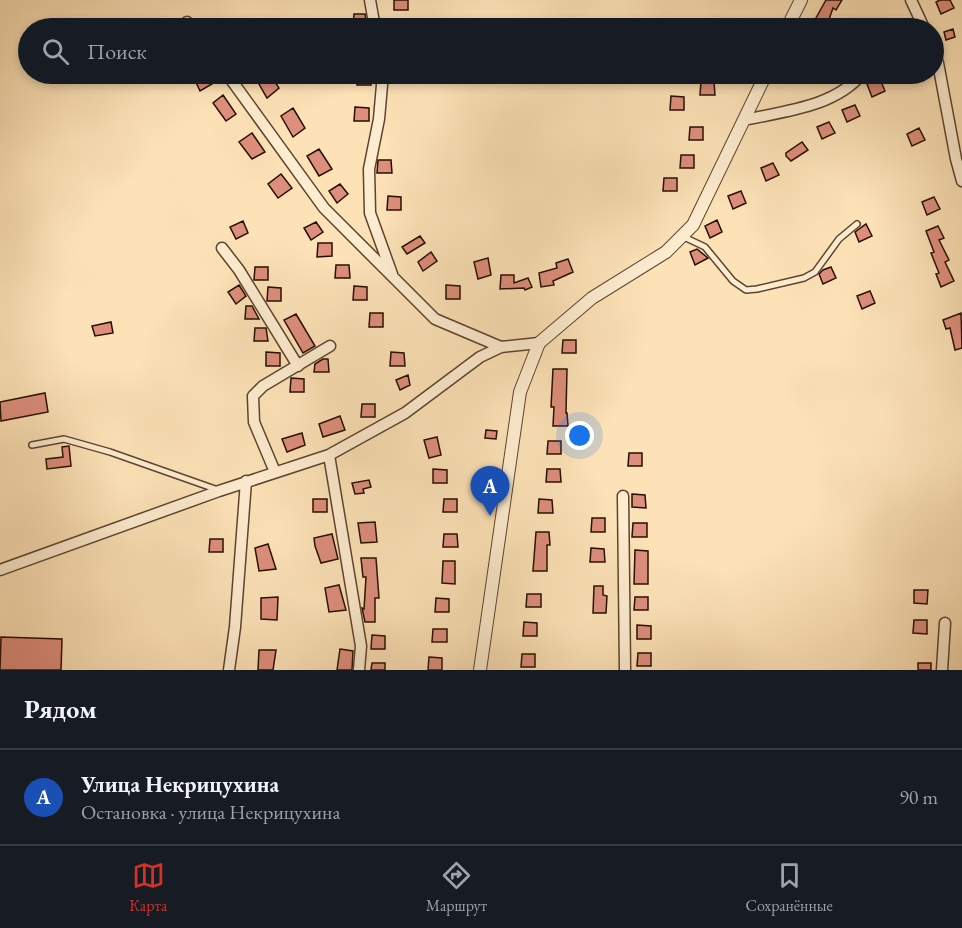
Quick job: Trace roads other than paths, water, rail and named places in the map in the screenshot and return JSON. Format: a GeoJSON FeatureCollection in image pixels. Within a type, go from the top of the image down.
{"type":"FeatureCollection","features":[{"type":"Feature","properties":{"kind":"street"},"geometry":{"type":"LineString","coordinates":[[370,0],[373,18]]}},
{"type":"Feature","properties":{"kind":"street"},"geometry":{"type":"LineString","coordinates":[[792,18],[801,0]]}},
{"type":"Feature","properties":{"kind":"street"},"geometry":{"type":"LineString","coordinates":[[911,0],[919,18]]}},
{"type":"Feature","properties":{"kind":"street"},"geometry":{"type":"LineString","coordinates":[[233,84],[324,208],[435,319],[501,347]]}},
{"type":"Feature","properties":{"kind":"street"},"geometry":{"type":"LineString","coordinates":[[382,84],[379,119],[369,169],[370,213],[393,277]]}},
{"type":"Feature","properties":{"kind":"street"},"geometry":{"type":"LineString","coordinates":[[480,670],[520,392],[539,343],[592,298],[666,252],[693,225],[761,84]]}},
{"type":"Feature","properties":{"kind":"street"},"geometry":{"type":"LineString","coordinates":[[744,120],[827,101],[853,84]]}},
{"type":"Feature","properties":{"kind":"street"},"geometry":{"type":"LineString","coordinates":[[940,84],[962,181]]}},
{"type":"Feature","properties":{"kind":"street"},"geometry":{"type":"LineString","coordinates":[[222,248],[298,366]]}},
{"type":"Feature","properties":{"kind":"street"},"geometry":{"type":"LineString","coordinates":[[0,570],[219,491],[329,455],[405,412],[480,357],[501,347],[539,343]]}},
{"type":"Feature","properties":{"kind":"street"},"geometry":{"type":"LineString","coordinates":[[274,472],[254,422],[253,396],[263,386],[330,346]]}},
{"type":"Feature","properties":{"kind":"street"},"geometry":{"type":"LineString","coordinates":[[329,455],[361,646],[359,670]]}},
{"type":"Feature","properties":{"kind":"street"},"geometry":{"type":"LineString","coordinates":[[230,670],[236,627],[246,482]]}},
{"type":"Feature","properties":{"kind":"street"},"geometry":{"type":"LineString","coordinates":[[623,496],[625,670]]}},
{"type":"Feature","properties":{"kind":"street"},"geometry":{"type":"LineString","coordinates":[[942,670],[945,623]]}},
{"type":"Feature","properties":{"kind":"lane"},"geometry":{"type":"LineString","coordinates":[[682,236],[705,247],[733,281],[746,290],[804,278],[815,272],[840,239],[857,224]]}},
{"type":"Feature","properties":{"kind":"lane"},"geometry":{"type":"LineString","coordinates":[[32,446],[64,439],[110,452],[219,491]]}},
{"type":"Feature","properties":{"kind":"place","name":"Улица Некрицухина"},"geometry":{"type":"Point","coordinates":[490,516]}}]}
